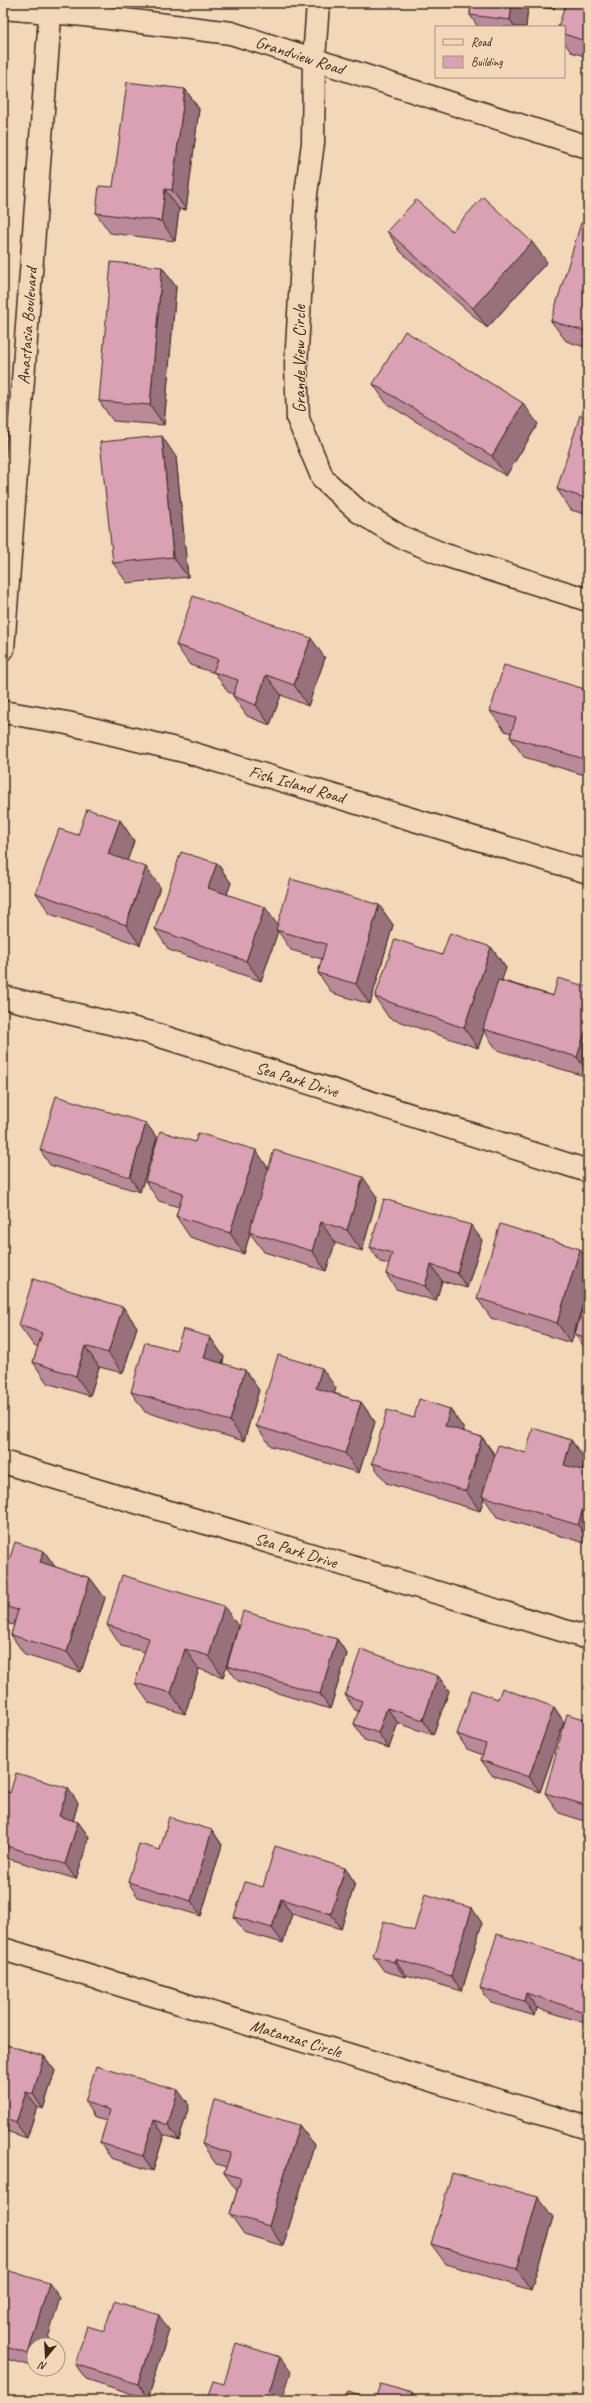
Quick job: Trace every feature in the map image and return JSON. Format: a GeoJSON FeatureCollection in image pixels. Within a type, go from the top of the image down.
{"type":"FeatureCollection","features":[{"type":"Feature","properties":{"kind":"street","name":"Grande View Circle"},"geometry":{"type":"LineString","coordinates":[[318,3],[314,59],[312,143],[306,194],[296,365],[298,419],[323,479],[358,511],[401,537],[445,555],[588,600]]}},
{"type":"Feature","properties":{"kind":"street","name":"Grandview Road"},"geometry":{"type":"LineString","coordinates":[[3,8],[50,8],[231,33],[588,147]]}},
{"type":"Feature","properties":{"kind":"street","name":"Anastasia Boulevard"},"geometry":{"type":"LineString","coordinates":[[3,649],[50,8]]}},
{"type":"Feature","properties":{"kind":"street","name":"Fish Island Road"},"geometry":{"type":"LineString","coordinates":[[3,712],[67,722],[184,750],[588,872]]}},
{"type":"Feature","properties":{"kind":"street","name":"Sea Park Drive"},"geometry":{"type":"LineString","coordinates":[[3,997],[151,1033],[588,1171]]}},
{"type":"Feature","properties":{"kind":"street","name":"Sea Park Drive"},"geometry":{"type":"LineString","coordinates":[[3,1462],[588,1638]]}},
{"type":"Feature","properties":{"kind":"street","name":"Matanzas Circle"},"geometry":{"type":"LineString","coordinates":[[3,1949],[588,2128]]}},
{"type":"Feature","properties":{"kind":"building"},"geometry":{"type":"Polygon","coordinates":[[[471,3],[512,3],[510,20],[470,15],[471,3]]]}},
{"type":"Feature","properties":{"kind":"building"},"geometry":{"type":"Polygon","coordinates":[[[566,3],[588,3],[588,42],[565,34],[565,26],[558,26],[566,3]]]}},
{"type":"Feature","properties":{"kind":"building"},"geometry":{"type":"Polygon","coordinates":[[[127,82],[185,89],[172,190],[165,189],[161,221],[96,213],[99,186],[113,187],[127,82]]]}},
{"type":"Feature","properties":{"kind":"building"},"geometry":{"type":"Polygon","coordinates":[[[483,197],[532,242],[473,308],[387,231],[416,200],[452,231],[483,197]]]}},
{"type":"Feature","properties":{"kind":"building"},"geometry":{"type":"Polygon","coordinates":[[[581,223],[588,225],[588,332],[551,321],[581,223]]]}},
{"type":"Feature","properties":{"kind":"building"},"geometry":{"type":"Polygon","coordinates":[[[111,262],[162,267],[150,405],[99,401],[111,262]]]}},
{"type":"Feature","properties":{"kind":"building"},"geometry":{"type":"Polygon","coordinates":[[[405,331],[523,403],[492,456],[373,384],[405,331]]]}},
{"type":"Feature","properties":{"kind":"building"},"geometry":{"type":"Polygon","coordinates":[[[580,415],[588,418],[588,499],[557,489],[580,415]]]}},
{"type":"Feature","properties":{"kind":"building"},"geometry":{"type":"Polygon","coordinates":[[[162,436],[173,557],[113,563],[100,442],[162,436]]]}},
{"type":"Feature","properties":{"kind":"building"},"geometry":{"type":"Polygon","coordinates":[[[193,596],[311,638],[294,685],[266,675],[256,705],[233,696],[238,680],[213,672],[218,659],[176,645],[193,596]]]}},
{"type":"Feature","properties":{"kind":"building"},"geometry":{"type":"Polygon","coordinates":[[[504,665],[588,690],[588,760],[510,737],[516,718],[490,711],[504,665]]]}},
{"type":"Feature","properties":{"kind":"building"},"geometry":{"type":"Polygon","coordinates":[[[87,809],[120,820],[108,854],[146,867],[126,925],[36,893],[59,829],[78,835],[87,809]]]}},
{"type":"Feature","properties":{"kind":"building"},"geometry":{"type":"Polygon","coordinates":[[[181,852],[217,863],[208,888],[265,907],[246,961],[155,929],[181,852]]]}},
{"type":"Feature","properties":{"kind":"building"},"geometry":{"type":"Polygon","coordinates":[[[291,879],[379,905],[356,984],[318,973],[326,944],[276,930],[291,879]]]}},
{"type":"Feature","properties":{"kind":"building"},"geometry":{"type":"Polygon","coordinates":[[[450,933],[491,947],[464,1028],[375,997],[395,939],[442,955],[450,933]]]}},
{"type":"Feature","properties":{"kind":"building"},"geometry":{"type":"Polygon","coordinates":[[[558,978],[588,987],[588,1023],[577,1057],[483,1029],[498,980],[553,996],[558,978]]]}},
{"type":"Feature","properties":{"kind":"building"},"geometry":{"type":"Polygon","coordinates":[[[56,1096],[146,1123],[130,1177],[40,1150],[56,1096]]]}},
{"type":"Feature","properties":{"kind":"building"},"geometry":{"type":"Polygon","coordinates":[[[160,1131],[195,1142],[198,1133],[256,1150],[230,1233],[176,1216],[183,1193],[145,1181],[160,1131]]]}},
{"type":"Feature","properties":{"kind":"building"},"geometry":{"type":"Polygon","coordinates":[[[274,1150],[363,1177],[347,1230],[321,1222],[312,1251],[249,1232],[274,1150]]]}},
{"type":"Feature","properties":{"kind":"building"},"geometry":{"type":"Polygon","coordinates":[[[384,1199],[471,1225],[457,1273],[431,1265],[425,1286],[386,1274],[392,1253],[370,1247],[384,1199]]]}},
{"type":"Feature","properties":{"kind":"building"},"geometry":{"type":"Polygon","coordinates":[[[500,1224],[580,1249],[557,1323],[477,1298],[500,1224]]]}},
{"type":"Feature","properties":{"kind":"building"},"geometry":{"type":"Polygon","coordinates":[[[33,1279],[123,1307],[108,1353],[85,1346],[76,1376],[33,1362],[42,1333],[19,1325],[33,1279]]]}},
{"type":"Feature","properties":{"kind":"building"},"geometry":{"type":"Polygon","coordinates":[[[588,1290],[588,1338],[575,1334],[588,1290]]]}},
{"type":"Feature","properties":{"kind":"building"},"geometry":{"type":"Polygon","coordinates":[[[183,1329],[210,1337],[204,1358],[245,1370],[230,1421],[131,1392],[145,1342],[176,1350],[183,1329]]]}},
{"type":"Feature","properties":{"kind":"building"},"geometry":{"type":"Polygon","coordinates":[[[278,1355],[322,1368],[316,1388],[361,1402],[345,1453],[256,1426],[278,1355]]]}},
{"type":"Feature","properties":{"kind":"building"},"geometry":{"type":"Polygon","coordinates":[[[419,1399],[450,1409],[445,1426],[482,1437],[466,1491],[372,1463],[387,1410],[414,1418],[419,1399]]]}},
{"type":"Feature","properties":{"kind":"building"},"geometry":{"type":"Polygon","coordinates":[[[533,1428],[571,1440],[564,1465],[588,1472],[588,1491],[578,1525],[482,1496],[498,1445],[526,1453],[533,1428]]]}},
{"type":"Feature","properties":{"kind":"building"},"geometry":{"type":"Polygon","coordinates":[[[15,1542],[44,1551],[40,1562],[90,1578],[67,1652],[11,1635],[18,1610],[3,1606],[3,1579],[15,1542]]]}},
{"type":"Feature","properties":{"kind":"building"},"geometry":{"type":"Polygon","coordinates":[[[122,1575],[224,1606],[209,1656],[185,1649],[171,1693],[135,1683],[149,1638],[107,1625],[122,1575]]]}},
{"type":"Feature","properties":{"kind":"building"},"geometry":{"type":"Polygon","coordinates":[[[243,1611],[337,1639],[320,1694],[227,1666],[243,1611]]]}},
{"type":"Feature","properties":{"kind":"building"},"geometry":{"type":"Polygon","coordinates":[[[361,1649],[438,1676],[423,1720],[387,1708],[378,1733],[354,1724],[362,1701],[345,1695],[361,1649]]]}},
{"type":"Feature","properties":{"kind":"building"},"geometry":{"type":"Polygon","coordinates":[[[502,1688],[554,1707],[529,1777],[481,1760],[486,1744],[457,1734],[472,1690],[498,1699],[502,1688]]]}},
{"type":"Feature","properties":{"kind":"building"},"geometry":{"type":"Polygon","coordinates":[[[567,1714],[588,1720],[588,1806],[545,1793],[567,1714]]]}},
{"type":"Feature","properties":{"kind":"building"},"geometry":{"type":"Polygon","coordinates":[[[16,1773],[68,1788],[59,1816],[78,1822],[65,1864],[3,1845],[3,1790],[10,1793],[16,1773]]]}},
{"type":"Feature","properties":{"kind":"building"},"geometry":{"type":"Polygon","coordinates":[[[169,1817],[212,1830],[191,1901],[128,1882],[139,1844],[160,1850],[169,1817]]]}},
{"type":"Feature","properties":{"kind":"building"},"geometry":{"type":"Polygon","coordinates":[[[275,1846],[345,1868],[331,1914],[281,1899],[272,1928],[234,1917],[245,1882],[263,1887],[275,1846]]]}},
{"type":"Feature","properties":{"kind":"building"},"geometry":{"type":"Polygon","coordinates":[[[425,1894],[472,1908],[451,1976],[395,1959],[394,1962],[373,1956],[384,1921],[414,1931],[425,1894]]]}},
{"type":"Feature","properties":{"kind":"building"},"geometry":{"type":"Polygon","coordinates":[[[497,1934],[588,1962],[588,2000],[584,2012],[526,1993],[524,2001],[480,1988],[497,1934]]]}},
{"type":"Feature","properties":{"kind":"building"},"geometry":{"type":"Polygon","coordinates":[[[3,2044],[44,2056],[33,2094],[26,2092],[16,2123],[3,2118],[3,2044]]]}},
{"type":"Feature","properties":{"kind":"building"},"geometry":{"type":"Polygon","coordinates":[[[96,2066],[178,2090],[168,2125],[154,2120],[143,2156],[100,2143],[110,2110],[85,2102],[96,2066]]]}},
{"type":"Feature","properties":{"kind":"building"},"geometry":{"type":"Polygon","coordinates":[[[215,2100],[299,2125],[269,2226],[230,2214],[241,2178],[224,2173],[231,2153],[202,2144],[215,2100]]]}},
{"type":"Feature","properties":{"kind":"building"},"geometry":{"type":"Polygon","coordinates":[[[452,2173],[538,2197],[517,2269],[431,2244],[452,2173]]]}},
{"type":"Feature","properties":{"kind":"building"},"geometry":{"type":"Polygon","coordinates":[[[588,2243],[588,2257],[584,2256],[588,2243]]]}},
{"type":"Feature","properties":{"kind":"building"},"geometry":{"type":"Polygon","coordinates":[[[3,2269],[49,2283],[33,2337],[26,2337],[26,2353],[3,2346],[3,2269]]]}},
{"type":"Feature","properties":{"kind":"building"},"geometry":{"type":"Polygon","coordinates":[[[114,2301],[159,2315],[138,2384],[75,2364],[87,2326],[104,2331],[114,2301]]]}},
{"type":"Feature","properties":{"kind":"building"},"geometry":{"type":"Polygon","coordinates":[[[236,2343],[280,2357],[269,2392],[293,2400],[207,2400],[213,2381],[224,2384],[236,2343]]]}},
{"type":"Feature","properties":{"kind":"building"},"geometry":{"type":"Polygon","coordinates":[[[380,2384],[413,2393],[411,2400],[375,2400],[380,2384]]]}},
{"type":"Feature","properties":{"kind":"building"},"geometry":{"type":"Polygon","coordinates":[[[348,2392],[375,2400],[345,2400],[348,2392]]]}}]}
